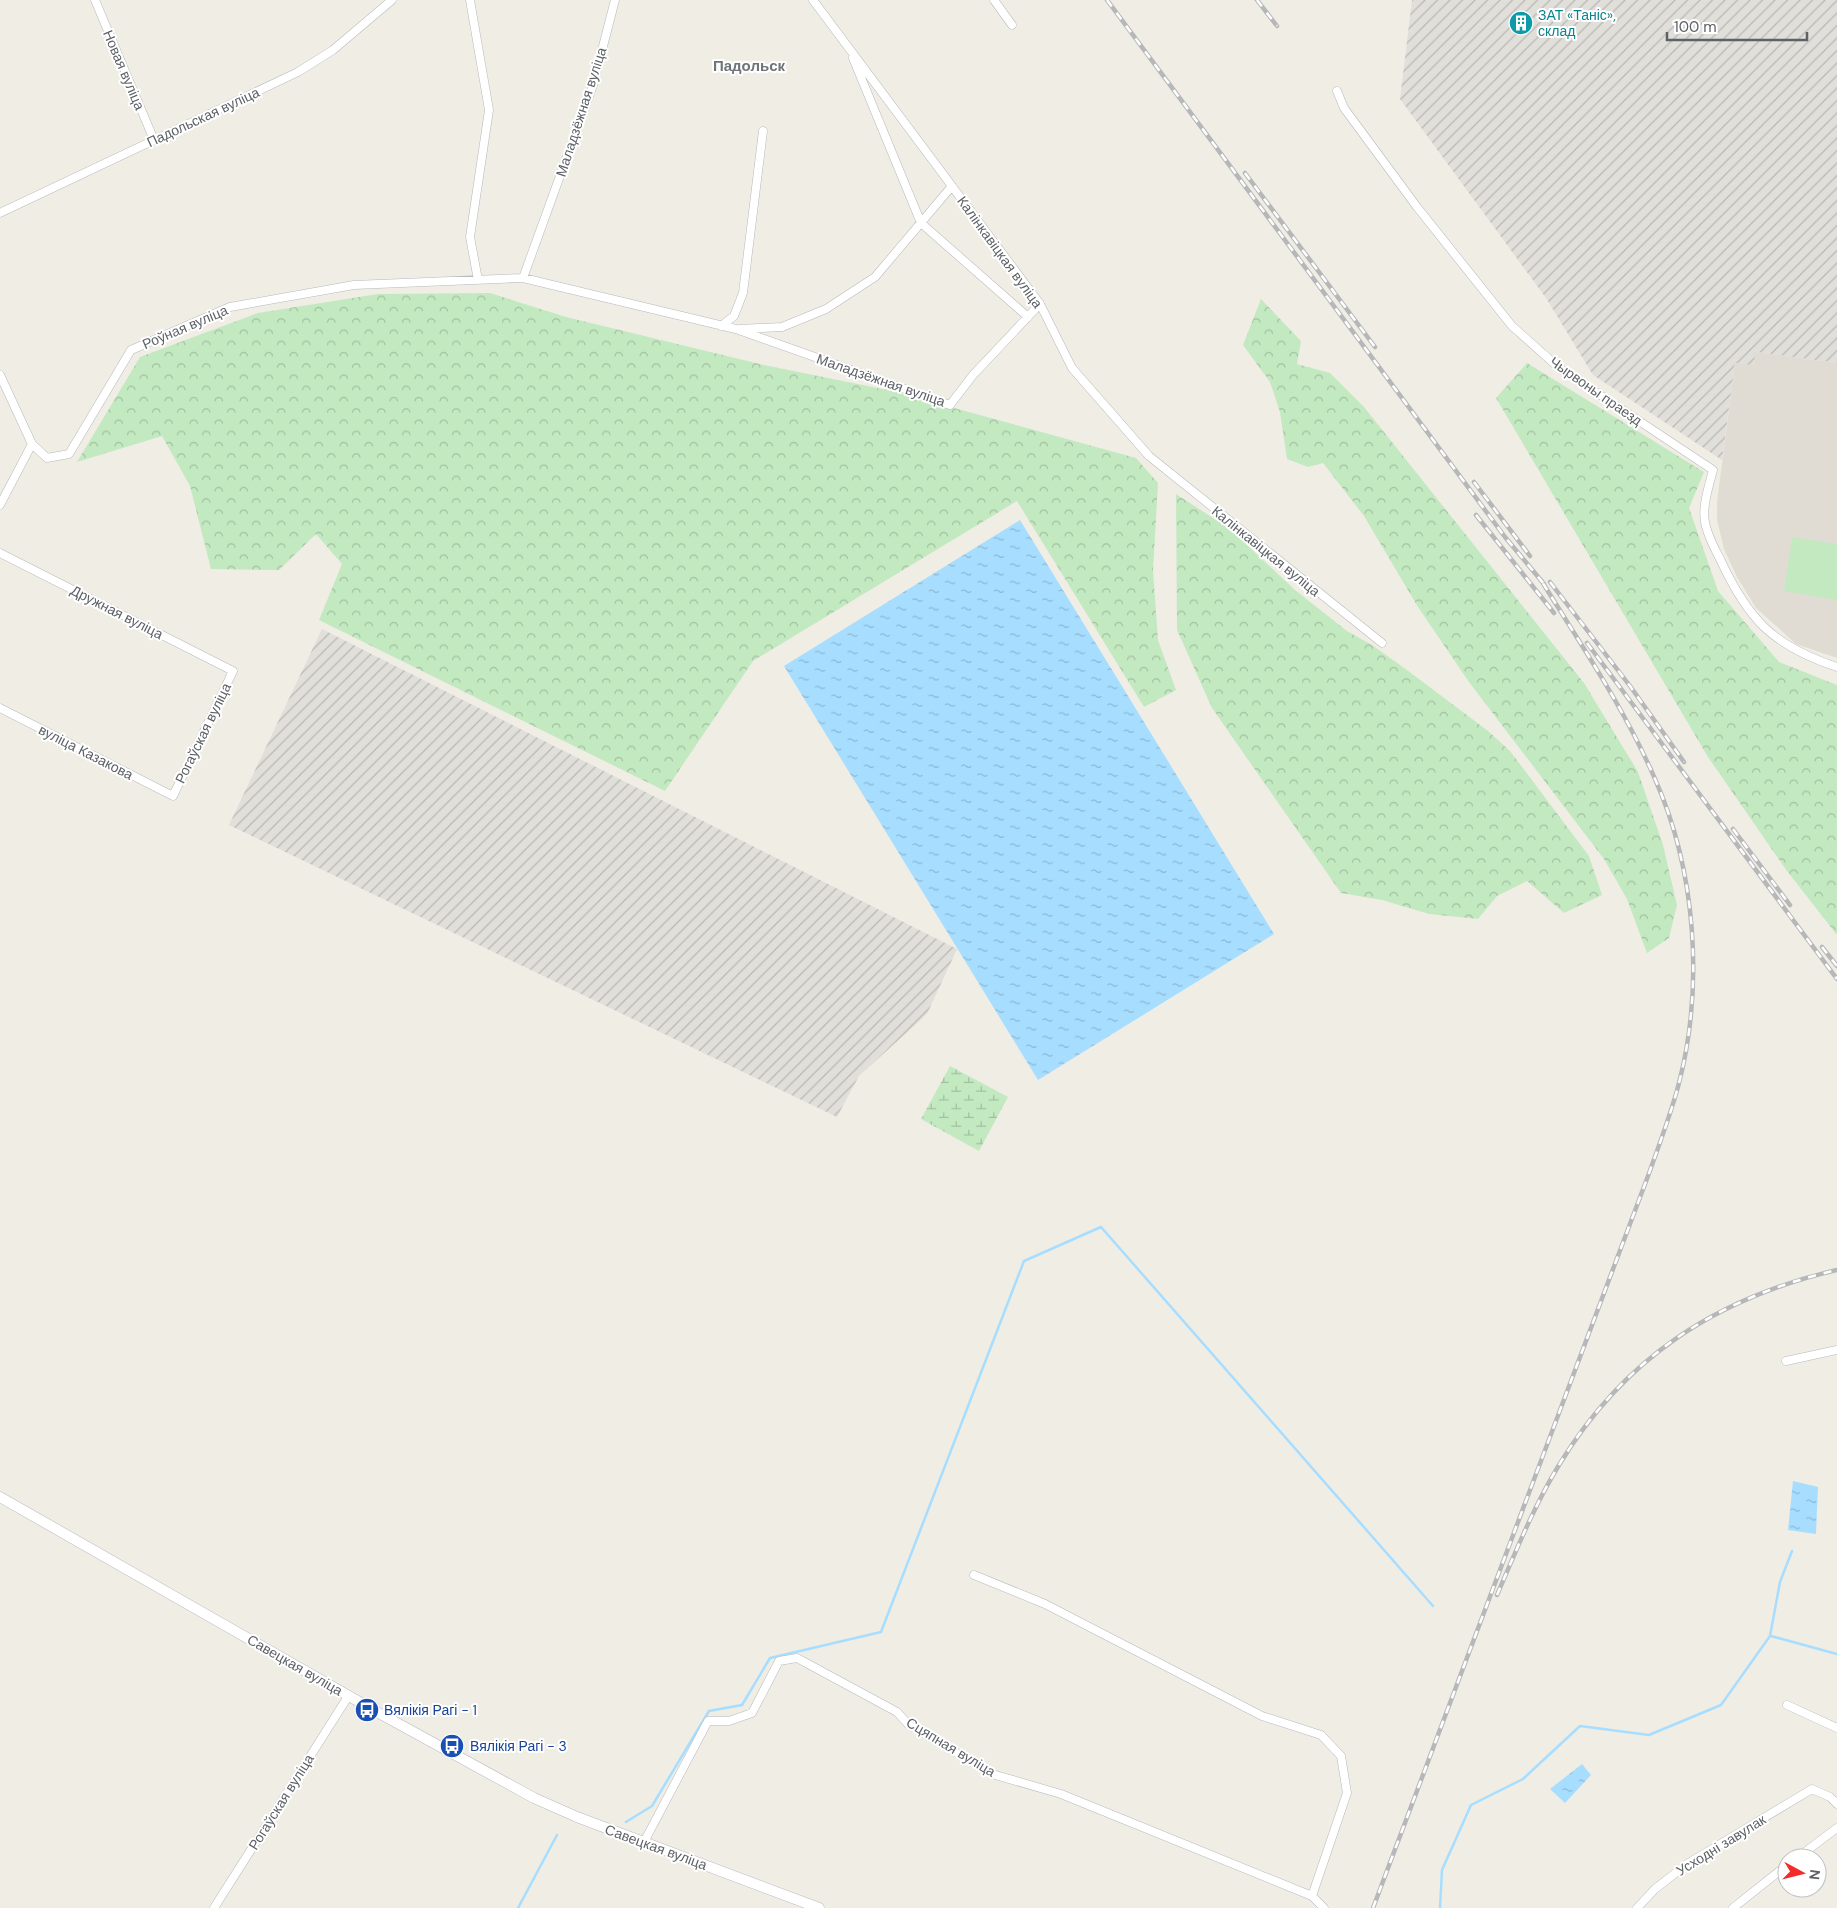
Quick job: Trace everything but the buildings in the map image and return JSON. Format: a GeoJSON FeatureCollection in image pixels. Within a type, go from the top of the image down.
{"type":"FeatureCollection","features":[{"type":"Feature","properties":{"kind":"main road","name":"Савецкая вуліца"},"geometry":{"type":"LineString","coordinates":[[0,1497],[534,1798],[577,1817],[819,1908]]}},
{"type":"Feature","properties":{"kind":"street","name":"Новая вуліца"},"geometry":{"type":"LineString","coordinates":[[95,0],[154,140]]}},
{"type":"Feature","properties":{"kind":"street","name":"Падольская вуліца"},"geometry":{"type":"LineString","coordinates":[[0,214],[298,72],[333,50],[392,0]]}},
{"type":"Feature","properties":{"kind":"street"},"geometry":{"type":"LineString","coordinates":[[470,0],[489,110],[470,237],[478,280]]}},
{"type":"Feature","properties":{"kind":"street","name":"Маладзёжная вуліца"},"geometry":{"type":"LineString","coordinates":[[523,278],[593,85],[615,0]]}},
{"type":"Feature","properties":{"kind":"street","name":"Калінкавіцкая вуліца"},"geometry":{"type":"LineString","coordinates":[[813,0],[1040,304],[1072,368],[1148,456],[1382,643]]}},
{"type":"Feature","properties":{"kind":"street"},"geometry":{"type":"LineString","coordinates":[[994,0],[1012,25]]}},
{"type":"Feature","properties":{"kind":"street"},"geometry":{"type":"LineString","coordinates":[[849,48],[921,223],[1028,317],[1040,304]]}},
{"type":"Feature","properties":{"kind":"street","name":"Чырвоны праезд"},"geometry":{"type":"LineString","coordinates":[[1337,91],[1344,108],[1417,207],[1512,326],[1558,367],[1713,470],[1706,497],[1705,522],[1736,590],[1752,615],[1788,646],[1807,656],[1837,667]]}},
{"type":"Feature","properties":{"kind":"street"},"geometry":{"type":"LineString","coordinates":[[721,326],[734,316],[743,293],[763,131]]}},
{"type":"Feature","properties":{"kind":"street"},"geometry":{"type":"LineString","coordinates":[[736,329],[782,328],[826,309],[875,277],[952,186]]}},
{"type":"Feature","properties":{"kind":"street","name":"Маладзёжная вуліца"},"geometry":{"type":"LineString","coordinates":[[478,280],[523,278],[736,329],[950,405],[973,375],[1028,317]]}},
{"type":"Feature","properties":{"kind":"street","name":"Роўная вуліца"},"geometry":{"type":"LineString","coordinates":[[32,444],[47,458],[69,454],[132,350],[230,307],[354,285],[478,280]]}},
{"type":"Feature","properties":{"kind":"street"},"geometry":{"type":"LineString","coordinates":[[0,375],[32,444],[0,505]]}},
{"type":"Feature","properties":{"kind":"street","name":"Дружная вуліца"},"geometry":{"type":"LineString","coordinates":[[0,553],[234,671]]}},
{"type":"Feature","properties":{"kind":"street","name":"Рогаўская вуліца"},"geometry":{"type":"LineString","coordinates":[[173,796],[234,671]]}},
{"type":"Feature","properties":{"kind":"street","name":"вуліца Казакова"},"geometry":{"type":"LineString","coordinates":[[0,708],[173,796]]}},
{"type":"Feature","properties":{"kind":"street"},"geometry":{"type":"LineString","coordinates":[[1786,1361],[1837,1350]]}},
{"type":"Feature","properties":{"kind":"street"},"geometry":{"type":"LineString","coordinates":[[974,1575],[1045,1604],[1262,1716],[1321,1735],[1341,1756],[1347,1793],[1312,1896]]}},
{"type":"Feature","properties":{"kind":"street","name":"Сцяпная вуліца"},"geometry":{"type":"LineString","coordinates":[[644,1842],[708,1721],[729,1721],[752,1713],[779,1661],[797,1658],[897,1712],[908,1724],[992,1774],[1061,1794],[1312,1896],[1324,1908]]}},
{"type":"Feature","properties":{"kind":"street","name":"Рогаўская вуліца"},"geometry":{"type":"LineString","coordinates":[[214,1908],[349,1695]]}},
{"type":"Feature","properties":{"kind":"street"},"geometry":{"type":"LineString","coordinates":[[1787,1704],[1837,1728]]}},
{"type":"Feature","properties":{"kind":"street","name":"Усходні завулак"},"geometry":{"type":"LineString","coordinates":[[1637,1908],[1655,1889],[1687,1864],[1812,1789],[1830,1797],[1837,1804]]}},
{"type":"Feature","properties":{"kind":"street"},"geometry":{"type":"LineString","coordinates":[[1810,1848],[1837,1828]]}},
{"type":"Feature","properties":{"kind":"street"},"geometry":{"type":"LineString","coordinates":[[1733,1908],[1777,1874]]}},
{"type":"Feature","properties":{"kind":"shaded area"},"geometry":{"type":"Polygon","coordinates":[[[1412,0],[1837,0],[1837,363],[1756,352],[1754,366],[1735,363],[1722,460],[1593,375],[1546,298],[1400,99],[1412,0]]]}},
{"type":"Feature","properties":{"kind":"shaded area"},"geometry":{"type":"Polygon","coordinates":[[[1755,352],[1837,363],[1837,658],[1796,644],[1756,608],[1737,577],[1724,549],[1717,520],[1717,502],[1735,363],[1754,365],[1755,352]]]}},
{"type":"Feature","properties":{"kind":"shaded area"},"geometry":{"type":"Polygon","coordinates":[[[322,629],[957,949],[927,1014],[859,1076],[837,1117],[229,825],[322,629]]]}},
{"type":"Feature","properties":{"kind":"green space"},"geometry":{"type":"Polygon","coordinates":[[[490,293],[566,317],[764,365],[892,391],[1136,458],[1158,483],[1153,570],[1158,640],[1176,690],[1144,707],[1017,501],[753,661],[665,791],[319,620],[342,564],[316,534],[279,570],[211,569],[190,486],[162,436],[77,462],[140,357],[258,313],[378,294],[490,293]]]}},
{"type":"Feature","properties":{"kind":"green space"},"geometry":{"type":"Polygon","coordinates":[[[1261,299],[1301,341],[1297,364],[1330,373],[1364,407],[1584,683],[1638,772],[1663,845],[1677,905],[1669,938],[1647,953],[1627,899],[1604,859],[1469,682],[1418,607],[1364,516],[1323,463],[1308,467],[1287,459],[1280,412],[1270,382],[1243,345],[1261,299]]]}},
{"type":"Feature","properties":{"kind":"green space"},"geometry":{"type":"Polygon","coordinates":[[[1527,363],[1704,472],[1689,508],[1718,591],[1779,662],[1837,685],[1837,935],[1787,871],[1708,757],[1496,398],[1527,363]]]}},
{"type":"Feature","properties":{"kind":"green space"},"geometry":{"type":"Polygon","coordinates":[[[1176,494],[1230,529],[1295,590],[1347,631],[1372,645],[1407,670],[1488,731],[1510,751],[1589,856],[1602,895],[1564,913],[1527,881],[1497,896],[1478,919],[1429,914],[1382,900],[1341,893],[1212,708],[1177,630],[1176,494]]]}},
{"type":"Feature","properties":{"kind":"green space"},"geometry":{"type":"Polygon","coordinates":[[[1792,537],[1837,544],[1837,600],[1784,591],[1792,537]]]}},
{"type":"Feature","properties":{"kind":"green space"},"geometry":{"type":"Polygon","coordinates":[[[950,1066],[1008,1097],[979,1151],[921,1119],[950,1066]]]}},
{"type":"Feature","properties":{"kind":"water"},"geometry":{"type":"Polygon","coordinates":[[[1020,520],[1274,934],[1038,1080],[784,666],[1020,520]]]}},
{"type":"Feature","properties":{"kind":"water"},"geometry":{"type":"Polygon","coordinates":[[[1793,1481],[1818,1487],[1816,1534],[1788,1530],[1793,1481]]]}},
{"type":"Feature","properties":{"kind":"water"},"geometry":{"type":"Polygon","coordinates":[[[1582,1764],[1591,1775],[1565,1803],[1550,1789],[1582,1764]]]}},
{"type":"Feature","properties":{"kind":"waterway"},"geometry":{"type":"LineString","coordinates":[[626,1822],[652,1806],[709,1711],[742,1705],[770,1658],[881,1632],[1024,1261],[1101,1227],[1433,1606]]}},
{"type":"Feature","properties":{"kind":"waterway"},"geometry":{"type":"LineString","coordinates":[[1440,1908],[1442,1870],[1471,1805],[1523,1779],[1580,1726],[1649,1735],[1721,1705],[1770,1636],[1780,1582],[1792,1551]]}},
{"type":"Feature","properties":{"kind":"waterway"},"geometry":{"type":"LineString","coordinates":[[1771,1636],[1837,1654]]}},
{"type":"Feature","properties":{"kind":"waterway"},"geometry":{"type":"LineString","coordinates":[[518,1908],[557,1835]]}},
{"type":"Feature","properties":{"kind":"railway"},"geometry":{"type":"LineString","coordinates":[[1107,0],[1505,537],[1544,584]]}},
{"type":"Feature","properties":{"kind":"railway"},"geometry":{"type":"LineString","coordinates":[[1257,0],[1277,26]]}},
{"type":"Feature","properties":{"kind":"railway"},"geometry":{"type":"LineString","coordinates":[[1245,173],[1375,347]]}},
{"type":"Feature","properties":{"kind":"railway"},"geometry":{"type":"LineString","coordinates":[[1474,482],[1530,556]]}},
{"type":"Feature","properties":{"kind":"railway"},"geometry":{"type":"LineString","coordinates":[[1476,515],[1554,613]]}},
{"type":"Feature","properties":{"kind":"railway"},"geometry":{"type":"LineString","coordinates":[[1373,1908],[1665,1130],[1679,1083],[1687,1046],[1692,1008],[1692,929],[1680,852],[1669,814],[1655,779],[1630,728],[1602,678],[1541,580]]}},
{"type":"Feature","properties":{"kind":"railway"},"geometry":{"type":"LineString","coordinates":[[1550,582],[1630,686],[1684,762]]}},
{"type":"Feature","properties":{"kind":"railway"},"geometry":{"type":"LineString","coordinates":[[1587,643],[1837,979]]}},
{"type":"Feature","properties":{"kind":"railway"},"geometry":{"type":"LineString","coordinates":[[1733,829],[1790,905]]}},
{"type":"Feature","properties":{"kind":"railway"},"geometry":{"type":"LineString","coordinates":[[1822,947],[1837,966]]}},
{"type":"Feature","properties":{"kind":"railway"},"geometry":{"type":"LineString","coordinates":[[1497,1595],[1533,1513],[1559,1465],[1585,1427],[1613,1393],[1644,1364],[1677,1338],[1713,1316],[1752,1297],[1793,1282],[1837,1270]]}},
{"type":"Feature","properties":{"kind":"place","name":"ЗАТ «Таніс», склад"},"geometry":{"type":"Point","coordinates":[1521,23]}},
{"type":"Feature","properties":{"kind":"place","name":"Вялікія Рагі - 1"},"geometry":{"type":"Point","coordinates":[367,1710]}},
{"type":"Feature","properties":{"kind":"place","name":"Вялікія Рагі - 3"},"geometry":{"type":"Point","coordinates":[452,1746]}},
{"type":"Feature","properties":{"kind":"district","name":"Падольск"},"geometry":{"type":"Point","coordinates":[749,66]}}]}
